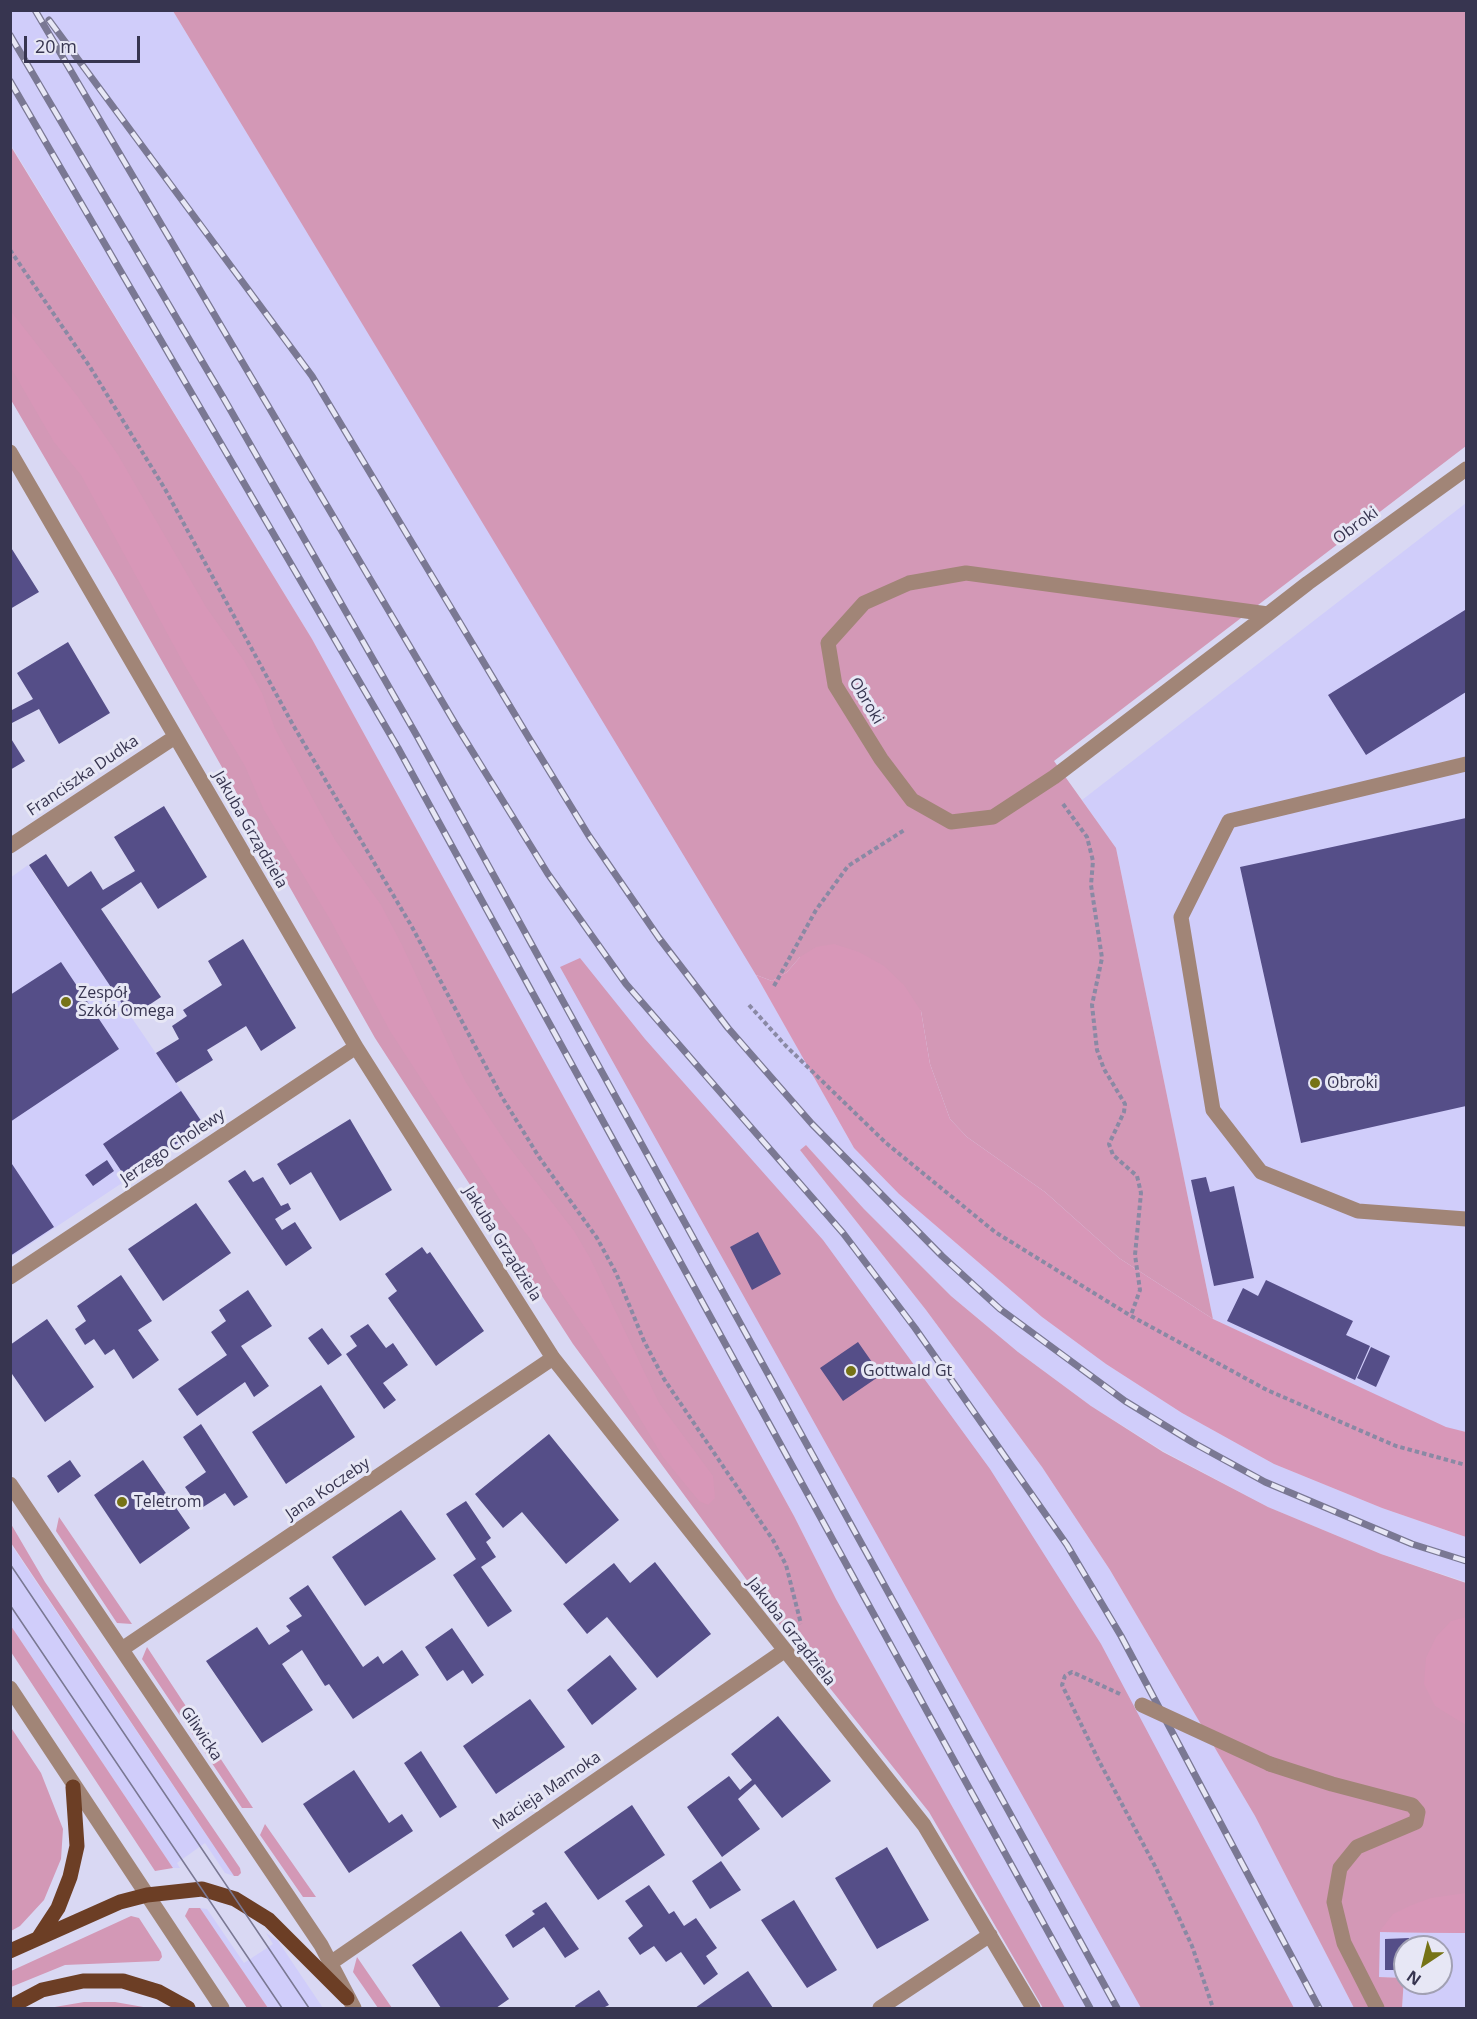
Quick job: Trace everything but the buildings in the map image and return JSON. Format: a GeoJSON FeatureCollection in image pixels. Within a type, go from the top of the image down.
{"type":"FeatureCollection","features":[{"type":"Feature","properties":{"kind":"main road"},"geometry":{"type":"LineString","coordinates":[[39,1937],[58,1908],[70,1877],[76,1846],[74,1787]]}},
{"type":"Feature","properties":{"kind":"main road"},"geometry":{"type":"LineString","coordinates":[[10,1951],[120,1902],[147,1895],[202,1889],[235,1899],[269,1920],[350,2003]]}},
{"type":"Feature","properties":{"kind":"main road"},"geometry":{"type":"LineString","coordinates":[[10,2007],[42,1990],[83,1981],[123,1981],[159,1992],[188,2008]]}},
{"type":"Feature","properties":{"kind":"street","name":"Jakuba Grządziela"},"geometry":{"type":"LineString","coordinates":[[10,452],[356,1047],[553,1358],[784,1652],[924,1825],[1033,2008]]}},
{"type":"Feature","properties":{"kind":"street","name":"Obroki"},"geometry":{"type":"LineString","coordinates":[[1268,614],[966,573],[909,583],[864,603],[828,643],[835,685],[881,759],[912,800],[951,822],[993,817],[1046,782],[1268,614],[1467,469]]}},
{"type":"Feature","properties":{"kind":"street","name":"Franciszka Dudka"},"geometry":{"type":"LineString","coordinates":[[10,846],[175,737]]}},
{"type":"Feature","properties":{"kind":"street"},"geometry":{"type":"LineString","coordinates":[[1467,764],[1229,822],[1181,916],[1213,1110],[1261,1172],[1358,1211],[1467,1219]]}},
{"type":"Feature","properties":{"kind":"street","name":"Jerzego Cholewy"},"geometry":{"type":"LineString","coordinates":[[10,1277],[356,1047]]}},
{"type":"Feature","properties":{"kind":"street","name":"Jana Koczeby"},"geometry":{"type":"LineString","coordinates":[[122,1649],[553,1358]]}},
{"type":"Feature","properties":{"kind":"street","name":"Gliwicka"},"geometry":{"type":"LineString","coordinates":[[10,1484],[332,1962],[350,2003]]}},
{"type":"Feature","properties":{"kind":"street","name":"Macieja Mamoka"},"geometry":{"type":"LineString","coordinates":[[332,1962],[784,1652]]}},
{"type":"Feature","properties":{"kind":"street"},"geometry":{"type":"LineString","coordinates":[[10,1688],[222,2008]]}},
{"type":"Feature","properties":{"kind":"street"},"geometry":{"type":"LineString","coordinates":[[1142,1705],[1270,1764],[1332,1784],[1412,1805],[1418,1812],[1416,1822],[1357,1847],[1340,1868],[1334,1902],[1344,1943],[1377,2008]]}},
{"type":"Feature","properties":{"kind":"street"},"geometry":{"type":"LineString","coordinates":[[880,2008],[990,1935]]}},
{"type":"Feature","properties":{"kind":"path"},"geometry":{"type":"LineString","coordinates":[[10,250],[83,357],[165,489],[293,725],[412,927],[502,1097],[539,1157],[579,1209],[602,1247],[664,1379],[773,1540],[786,1565],[799,1611],[801,1629],[793,1643],[784,1652]]}},
{"type":"Feature","properties":{"kind":"path"},"geometry":{"type":"LineString","coordinates":[[1046,782],[1087,837],[1093,861],[1091,885],[1102,958],[1092,1005],[1097,1050],[1104,1069],[1125,1104],[1124,1112],[1109,1144],[1113,1155],[1137,1176],[1142,1193],[1135,1255],[1140,1290],[1131,1316]]}},
{"type":"Feature","properties":{"kind":"path"},"geometry":{"type":"LineString","coordinates":[[774,986],[816,910],[848,867],[932,812]]}},
{"type":"Feature","properties":{"kind":"path"},"geometry":{"type":"LineString","coordinates":[[749,1005],[786,1046],[886,1143],[995,1233],[1131,1316],[1267,1390],[1396,1446],[1467,1465]]}},
{"type":"Feature","properties":{"kind":"path"},"geometry":{"type":"LineString","coordinates":[[1142,1705],[1081,1674],[1072,1672],[1065,1676],[1062,1685],[1064,1693],[1156,1868],[1192,1946],[1213,2008]]}},
{"type":"Feature","properties":{"kind":"shaded area"},"geometry":{"type":"Polygon","coordinates":[[[11,11],[173,11],[737,941],[854,1148],[899,1194],[1042,1317],[1106,1364],[1182,1413],[1274,1464],[1382,1508],[1466,1537],[1466,1582],[1381,1554],[1268,1507],[1163,1451],[1091,1406],[1018,1352],[951,1296],[864,1209],[806,1145],[800,1150],[926,1310],[1042,1467],[1110,1570],[1255,1816],[1354,2008],[1065,2008],[836,1599],[794,1516],[312,639],[11,145],[11,11]]]}},
{"type":"Feature","properties":{"kind":"shaded area"},"geometry":{"type":"Polygon","coordinates":[[[173,11],[1466,11],[1466,446],[1054,761],[1116,848],[1213,1319],[1119,1258],[1045,1192],[967,1137],[950,1119],[930,1064],[921,1011],[800,957],[787,972],[772,981],[756,975],[173,11]]]}},
{"type":"Feature","properties":{"kind":"shaded area"},"geometry":{"type":"Polygon","coordinates":[[[10,145],[312,639],[794,1516],[836,1599],[1065,2008],[1043,2008],[929,1812],[785,1632],[573,1344],[375,1038],[115,578],[11,400],[10,145]]]}},
{"type":"Feature","properties":{"kind":"shaded area"},"geometry":{"type":"Polygon","coordinates":[[[10,310],[78,397],[118,455],[206,607],[244,661],[262,693],[275,729],[335,840],[381,905],[465,1081],[506,1143],[574,1231],[590,1258],[659,1403],[713,1476],[715,1498],[708,1505],[699,1501],[663,1457],[592,1338],[547,1272],[532,1241],[504,1206],[390,1031],[331,921],[264,810],[245,766],[185,666],[81,475],[54,442],[11,368],[10,310]]]}},
{"type":"Feature","properties":{"kind":"shaded area","name":"Obroki"},"geometry":{"type":"Polygon","coordinates":[[[1466,503],[1466,1432],[1446,1428],[1213,1319],[1116,848],[1082,800],[1466,503]]]}},
{"type":"Feature","properties":{"kind":"shaded area","name":"Zespół Szkół Omega"},"geometry":{"type":"Polygon","coordinates":[[[28,865],[206,1127],[11,1257],[10,878],[28,865]]]}},
{"type":"Feature","properties":{"kind":"shaded area"},"geometry":{"type":"Polygon","coordinates":[[[834,944],[859,952],[884,966],[904,985],[921,1011],[930,1064],[950,1119],[967,1137],[1045,1192],[1119,1258],[1213,1319],[1446,1427],[1466,1432],[1466,1537],[1382,1508],[1274,1464],[1182,1413],[1106,1364],[1042,1317],[899,1194],[854,1148],[756,975],[772,981],[787,972],[800,957],[816,947],[834,944]]]}},
{"type":"Feature","properties":{"kind":"shaded area"},"geometry":{"type":"Polygon","coordinates":[[[580,958],[645,1039],[823,1240],[990,1469],[1101,1644],[1294,2008],[1141,2008],[560,967],[580,958]]]}},
{"type":"Feature","properties":{"kind":"shaded area"},"geometry":{"type":"Polygon","coordinates":[[[806,1145],[864,1209],[951,1296],[1018,1352],[1091,1406],[1163,1452],[1268,1507],[1381,1554],[1466,1583],[1466,1933],[1380,1932],[1379,1977],[1393,1978],[1393,1995],[1403,1995],[1402,2008],[1354,2008],[1255,1816],[1110,1570],[1042,1467],[926,1310],[800,1150],[806,1145]]]}},
{"type":"Feature","properties":{"kind":"shaded area"},"geometry":{"type":"Polygon","coordinates":[[[59,1517],[132,1624],[117,1623],[56,1531],[59,1517]]]}},
{"type":"Feature","properties":{"kind":"shaded area"},"geometry":{"type":"Polygon","coordinates":[[[11,1524],[45,1582],[240,1868],[241,1873],[238,1876],[234,1876],[11,1543],[11,1524]]]}},
{"type":"Feature","properties":{"kind":"shaded area"},"geometry":{"type":"Polygon","coordinates":[[[10,1543],[234,1876],[225,1873],[205,1843],[177,1863],[180,1868],[173,1868],[11,1626],[10,1543]]]}},
{"type":"Feature","properties":{"kind":"shaded area"},"geometry":{"type":"Polygon","coordinates":[[[1466,1617],[1466,1725],[1435,1706],[1424,1684],[1426,1658],[1436,1637],[1451,1621],[1466,1617]]]}},
{"type":"Feature","properties":{"kind":"shaded area"},"geometry":{"type":"Polygon","coordinates":[[[11,1626],[173,1868],[155,1871],[11,1652],[11,1626]]]}},
{"type":"Feature","properties":{"kind":"shaded area"},"geometry":{"type":"Polygon","coordinates":[[[147,1647],[253,1808],[242,1808],[142,1659],[147,1647]]]}},
{"type":"Feature","properties":{"kind":"shaded area"},"geometry":{"type":"Polygon","coordinates":[[[10,1726],[41,1773],[63,1829],[61,1859],[44,1900],[20,1926],[11,1931],[10,1726]]]}},
{"type":"Feature","properties":{"kind":"shaded area"},"geometry":{"type":"Polygon","coordinates":[[[265,1824],[316,1897],[303,1897],[260,1835],[265,1824]]]}},
{"type":"Feature","properties":{"kind":"shaded area"},"geometry":{"type":"Polygon","coordinates":[[[1466,1893],[1466,1933],[1379,1932],[1393,1914],[1412,1905],[1431,1898],[1466,1893]]]}},
{"type":"Feature","properties":{"kind":"shaded area"},"geometry":{"type":"Polygon","coordinates":[[[189,1908],[200,1908],[268,2008],[247,2008],[185,1916],[189,1908]]]}},
{"type":"Feature","properties":{"kind":"shaded area"},"geometry":{"type":"Polygon","coordinates":[[[200,1908],[207,1909],[244,1963],[273,1944],[266,1933],[278,1941],[323,2008],[268,2008],[200,1908]]]}},
{"type":"Feature","properties":{"kind":"shaded area"},"geometry":{"type":"Polygon","coordinates":[[[131,1916],[139,1918],[161,1952],[162,1957],[159,1961],[65,1965],[11,1987],[11,1971],[131,1916]]]}},
{"type":"Feature","properties":{"kind":"shaded area"},"geometry":{"type":"Polygon","coordinates":[[[1379,1932],[1466,1933],[1466,2008],[1402,2008],[1403,1995],[1453,1995],[1453,1935],[1393,1935],[1393,1978],[1379,1977],[1379,1932]]]}},
{"type":"Feature","properties":{"kind":"shaded area"},"geometry":{"type":"Polygon","coordinates":[[[357,1957],[392,2008],[378,2008],[353,1972],[357,1957]]]}},
{"type":"Feature","properties":{"kind":"shaded area"},"geometry":{"type":"Polygon","coordinates":[[[84,2002],[115,2002],[149,2008],[49,2008],[84,2002]]]}},
{"type":"Feature","properties":{"kind":"tram line"},"geometry":{"type":"LineString","coordinates":[[10,1564],[309,2008]]}},
{"type":"Feature","properties":{"kind":"tram line"},"geometry":{"type":"LineString","coordinates":[[10,1605],[282,2008]]}},
{"type":"Feature","properties":{"kind":"railway"},"geometry":{"type":"LineString","coordinates":[[35,10],[456,725],[548,874],[626,984],[843,1233],[915,1328],[1067,1545],[1121,1636],[1319,2008]]}},
{"type":"Feature","properties":{"kind":"railway"},"geometry":{"type":"LineString","coordinates":[[49,20],[312,376],[589,836],[659,938],[728,1028],[812,1124],[942,1256],[1000,1309],[1125,1401],[1192,1442],[1265,1482],[1412,1544],[1466,1561]]}},
{"type":"Feature","properties":{"kind":"railway"},"geometry":{"type":"LineString","coordinates":[[10,35],[223,397],[417,736],[1117,2008]]}},
{"type":"Feature","properties":{"kind":"railway"},"geometry":{"type":"LineString","coordinates":[[10,81],[398,748],[1090,2008]]}},
{"type":"Feature","properties":{"kind":"place","name":"Zespół Szkół Omega"},"geometry":{"type":"Point","coordinates":[66,1002]}},
{"type":"Feature","properties":{"kind":"place","name":"Obroki"},"geometry":{"type":"Point","coordinates":[1315,1083]}},
{"type":"Feature","properties":{"kind":"place","name":"Gottwald Gt"},"geometry":{"type":"Point","coordinates":[851,1371]}},
{"type":"Feature","properties":{"kind":"place","name":"Teletrom"},"geometry":{"type":"Point","coordinates":[122,1502]}}]}
